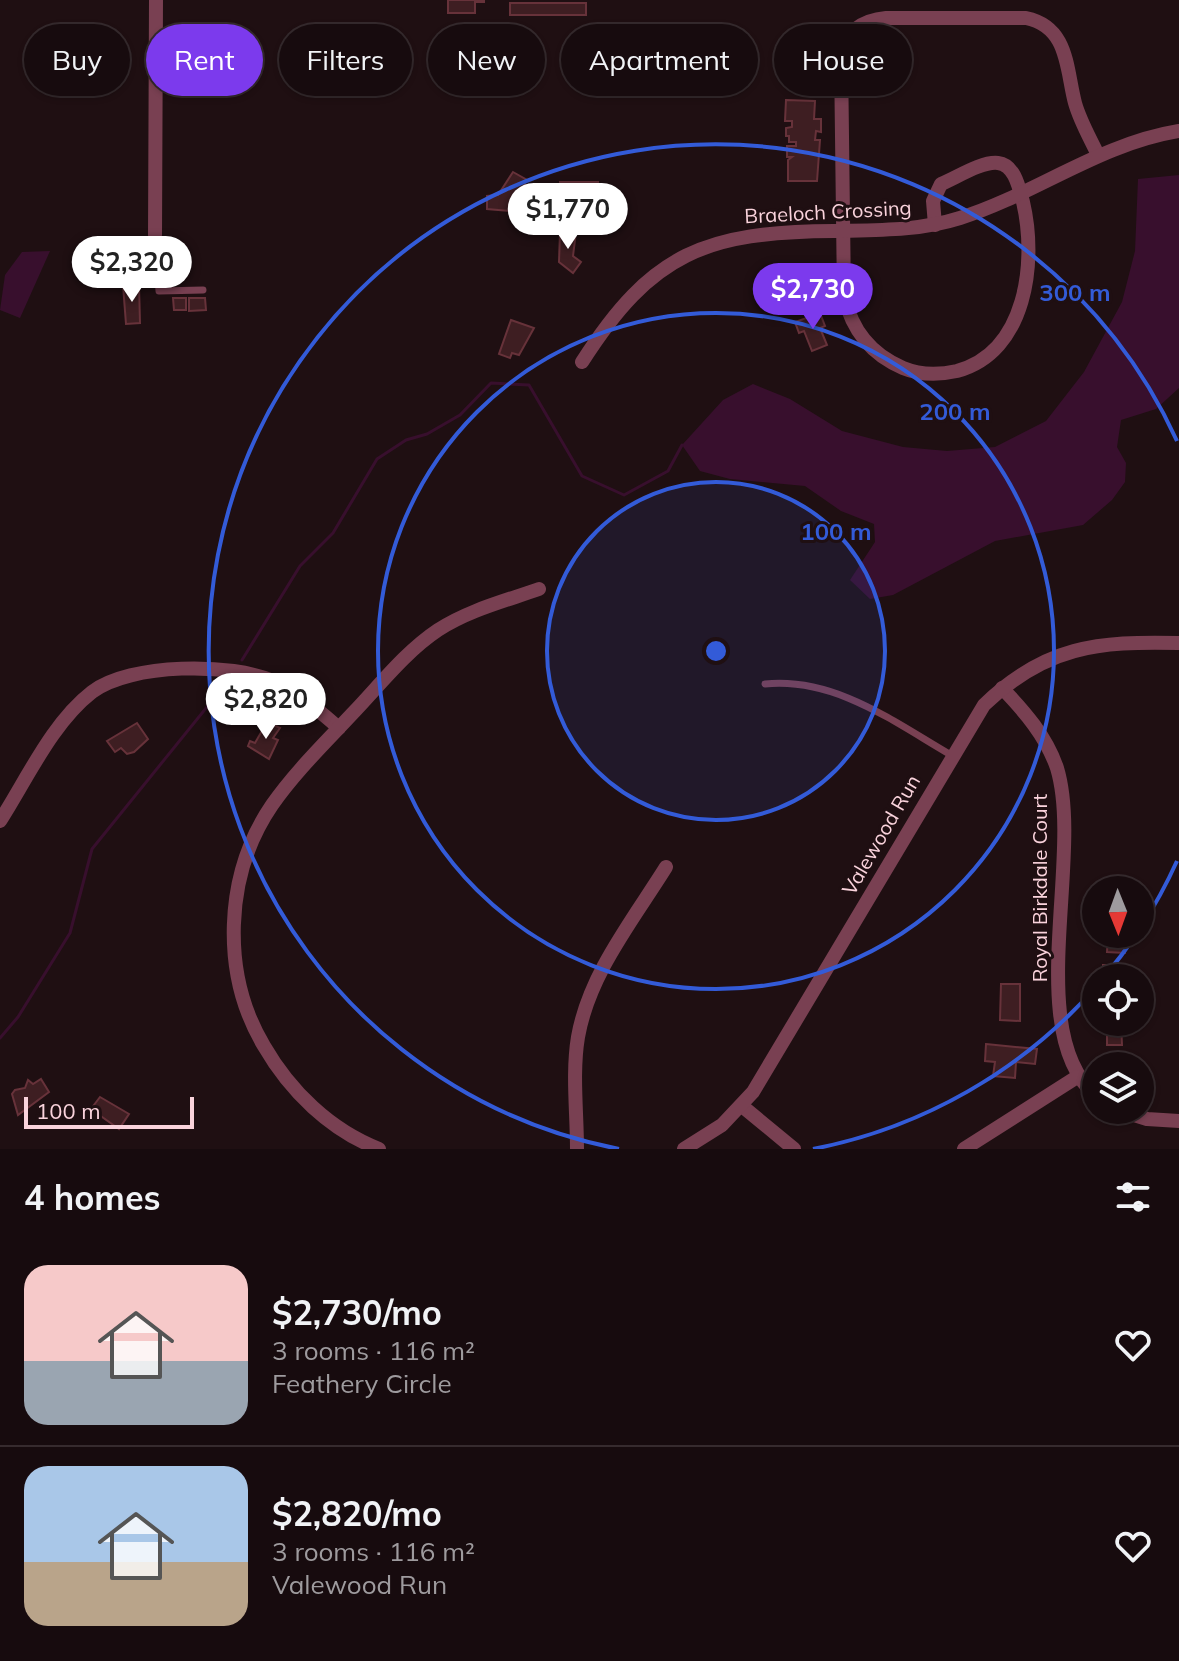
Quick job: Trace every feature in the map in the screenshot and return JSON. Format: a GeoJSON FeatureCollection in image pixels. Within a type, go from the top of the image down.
{"type":"FeatureCollection","features":[{"type":"Feature","properties":{"kind":"street"},"geometry":{"type":"LineString","coordinates":[[155,235],[156,0]]}},
{"type":"Feature","properties":{"kind":"street"},"geometry":{"type":"LineString","coordinates":[[1020,192],[1030,241],[1017,314],[987,357],[954,371],[922,374],[906,370],[876,353],[854,326],[844,296],[841,56],[848,36],[867,21],[886,18],[1026,18],[1041,22],[1062,44],[1076,105],[1098,155]]}},
{"type":"Feature","properties":{"kind":"street","name":"Braeloch Crossing"},"geometry":{"type":"LineString","coordinates":[[582,362],[609,318],[629,296],[669,264],[701,249],[746,234],[935,225],[1020,192],[1133,140],[1179,131]]}},
{"type":"Feature","properties":{"kind":"street","name":"Braeloch Crossing"},"geometry":{"type":"LineString","coordinates":[[935,225],[933,201],[937,188],[991,163],[1010,169],[1020,192]]}},
{"type":"Feature","properties":{"kind":"street"},"geometry":{"type":"LineString","coordinates":[[379,1149],[325,1118],[287,1081],[258,1037],[247,1011],[235,959],[237,892],[260,826],[286,786],[431,635],[476,611],[539,589]]}},
{"type":"Feature","properties":{"kind":"street","name":"Valewood Run"},"geometry":{"type":"LineString","coordinates":[[684,1149],[722,1125],[742,1106],[970,722],[1002,688],[1037,664],[1083,646],[1179,643]]}},
{"type":"Feature","properties":{"kind":"street"},"geometry":{"type":"LineString","coordinates":[[0,821],[69,715],[91,693],[119,678],[152,672],[223,670],[258,676],[289,689],[339,728]]}},
{"type":"Feature","properties":{"kind":"street","name":"Royal Birkdale Court"},"geometry":{"type":"LineString","coordinates":[[1002,688],[1038,730],[1057,771],[1062,815],[1061,1031],[1077,1077],[1082,1082]]}},
{"type":"Feature","properties":{"kind":"street"},"geometry":{"type":"LineString","coordinates":[[577,1149],[576,1060],[587,1002],[607,961],[666,867]]}},
{"type":"Feature","properties":{"kind":"street"},"geometry":{"type":"LineString","coordinates":[[964,1149],[1077,1077]]}},
{"type":"Feature","properties":{"kind":"street"},"geometry":{"type":"LineString","coordinates":[[742,1106],[794,1149]]}},
{"type":"Feature","properties":{"kind":"street"},"geometry":{"type":"LineString","coordinates":[[1154,1119],[1179,1121]]}},
{"type":"Feature","properties":{"kind":"lane"},"geometry":{"type":"LineString","coordinates":[[155,235],[159,291],[203,290]]}},
{"type":"Feature","properties":{"kind":"lane"},"geometry":{"type":"LineString","coordinates":[[765,684],[793,684],[844,695],[951,755]]}},
{"type":"Feature","properties":{"kind":"shaded area"},"geometry":{"type":"Polygon","coordinates":[[[1179,175],[1179,388],[1156,409],[1121,420],[1117,447],[1126,463],[1125,482],[1112,500],[1083,525],[995,541],[893,595],[870,599],[850,580],[875,542],[874,524],[841,511],[805,486],[730,479],[700,471],[682,445],[723,400],[753,384],[790,399],[842,431],[903,447],[947,451],[995,447],[1046,421],[1084,372],[1122,302],[1135,251],[1138,179],[1179,175]]]}},
{"type":"Feature","properties":{"kind":"shaded area"},"geometry":{"type":"Polygon","coordinates":[[[50,251],[20,318],[0,310],[5,275],[22,252],[50,251]]]}},
{"type":"Feature","properties":{"kind":"building"},"geometry":{"type":"Polygon","coordinates":[[[448,0],[484,2],[475,2],[475,13],[448,13],[448,0]]]}},
{"type":"Feature","properties":{"kind":"building"},"geometry":{"type":"Polygon","coordinates":[[[510,3],[586,3],[586,15],[510,15],[510,3]]]}},
{"type":"Feature","properties":{"kind":"building"},"geometry":{"type":"Polygon","coordinates":[[[786,100],[815,101],[814,119],[821,119],[821,132],[816,131],[815,140],[820,140],[817,181],[788,181],[788,160],[792,157],[787,157],[787,146],[796,146],[796,142],[789,142],[789,136],[786,136],[786,128],[792,127],[792,121],[785,121],[786,100]]]}},
{"type":"Feature","properties":{"kind":"building"},"geometry":{"type":"Polygon","coordinates":[[[513,172],[527,180],[517,200],[511,200],[511,211],[487,209],[487,196],[498,195],[513,172]]]}},
{"type":"Feature","properties":{"kind":"building"},"geometry":{"type":"Polygon","coordinates":[[[560,182],[598,182],[598,197],[560,194],[560,182]]]}},
{"type":"Feature","properties":{"kind":"building"},"geometry":{"type":"Polygon","coordinates":[[[560,232],[576,232],[573,256],[581,262],[573,273],[559,262],[560,232]]]}},
{"type":"Feature","properties":{"kind":"building"},"geometry":{"type":"Polygon","coordinates":[[[123,285],[139,285],[140,323],[126,324],[123,285]]]}},
{"type":"Feature","properties":{"kind":"building"},"geometry":{"type":"Polygon","coordinates":[[[173,298],[186,298],[186,310],[174,310],[173,298]]]}},
{"type":"Feature","properties":{"kind":"building"},"geometry":{"type":"Polygon","coordinates":[[[189,298],[205,298],[206,310],[189,311],[189,298]]]}},
{"type":"Feature","properties":{"kind":"building"},"geometry":{"type":"Polygon","coordinates":[[[820,313],[825,326],[820,328],[827,345],[812,351],[804,331],[799,333],[795,322],[820,313]]]}},
{"type":"Feature","properties":{"kind":"building"},"geometry":{"type":"Polygon","coordinates":[[[511,320],[534,328],[519,355],[512,353],[510,358],[499,354],[511,320]]]}},
{"type":"Feature","properties":{"kind":"building"},"geometry":{"type":"Polygon","coordinates":[[[267,722],[280,728],[273,738],[278,740],[269,759],[248,746],[250,741],[255,743],[267,722]]]}},
{"type":"Feature","properties":{"kind":"building"},"geometry":{"type":"Polygon","coordinates":[[[137,723],[148,739],[134,752],[127,754],[121,748],[115,752],[107,741],[137,723]]]}},
{"type":"Feature","properties":{"kind":"building"},"geometry":{"type":"Polygon","coordinates":[[[1107,948],[1125,948],[1125,953],[1107,952],[1107,948]]]}},
{"type":"Feature","properties":{"kind":"building"},"geometry":{"type":"Polygon","coordinates":[[[1001,984],[1020,984],[1020,1021],[1000,1020],[1001,984]]]}},
{"type":"Feature","properties":{"kind":"building"},"geometry":{"type":"Polygon","coordinates":[[[1107,1036],[1122,1036],[1122,1045],[1107,1045],[1107,1036]]]}},
{"type":"Feature","properties":{"kind":"building"},"geometry":{"type":"Polygon","coordinates":[[[986,1044],[1037,1049],[1035,1064],[1016,1062],[1015,1078],[993,1076],[995,1062],[985,1061],[986,1044]]]}},
{"type":"Feature","properties":{"kind":"building"},"geometry":{"type":"Polygon","coordinates":[[[41,1079],[49,1092],[18,1115],[12,1094],[25,1088],[28,1080],[33,1084],[41,1079]]]}},
{"type":"Feature","properties":{"kind":"building"},"geometry":{"type":"Polygon","coordinates":[[[100,1097],[129,1114],[119,1129],[91,1109],[100,1097]]]}},
{"type":"Feature","properties":{"kind":"waterway"},"geometry":{"type":"LineString","coordinates":[[242,660],[300,566],[333,533],[377,459],[406,440],[427,434],[460,415],[491,383],[529,385],[582,476],[624,495],[668,471],[682,445]]}},
{"type":"Feature","properties":{"kind":"waterway"},"geometry":{"type":"LineString","coordinates":[[0,1038],[18,1017],[70,933],[92,849],[228,681]]}}]}
